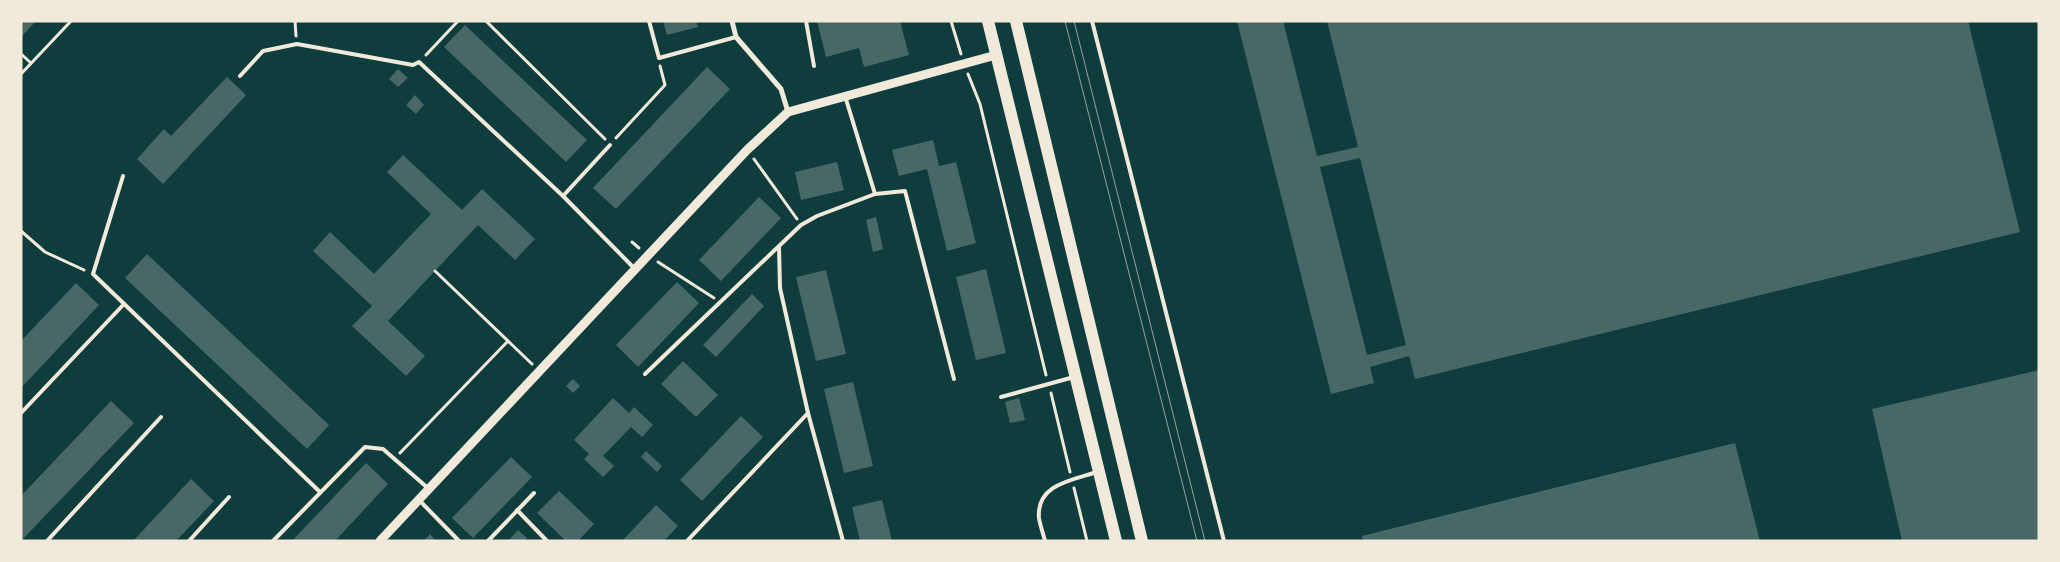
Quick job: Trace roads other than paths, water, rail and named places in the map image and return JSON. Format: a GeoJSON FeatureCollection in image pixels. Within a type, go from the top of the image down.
{"type":"FeatureCollection","features":[{"type":"Feature","properties":{"kind":"main road"},"geometry":{"type":"LineString","coordinates":[[988,21],[1116,541]]}},
{"type":"Feature","properties":{"kind":"main road"},"geometry":{"type":"LineString","coordinates":[[1016,21],[1142,541]]}},
{"type":"Feature","properties":{"kind":"street"},"geometry":{"type":"LineString","coordinates":[[732,21],[736,37],[781,89],[788,112]]}},
{"type":"Feature","properties":{"kind":"street"},"geometry":{"type":"LineString","coordinates":[[380,541],[747,150],[788,112],[996,55]]}},
{"type":"Feature","properties":{"kind":"lane"},"geometry":{"type":"LineString","coordinates":[[649,21],[659,58],[736,37]]}},
{"type":"Feature","properties":{"kind":"lane"},"geometry":{"type":"LineString","coordinates":[[806,21],[814,66]]}},
{"type":"Feature","properties":{"kind":"lane"},"geometry":{"type":"LineString","coordinates":[[1092,21],[1224,541]]}},
{"type":"Feature","properties":{"kind":"lane"},"geometry":{"type":"LineString","coordinates":[[240,76],[263,52],[296,44],[413,65],[419,62],[563,196],[636,269]]}},
{"type":"Feature","properties":{"kind":"lane"},"geometry":{"type":"LineString","coordinates":[[845,96],[876,194]]}},
{"type":"Feature","properties":{"kind":"lane"},"geometry":{"type":"LineString","coordinates":[[563,196],[610,145]]}},
{"type":"Feature","properties":{"kind":"lane"},"geometry":{"type":"LineString","coordinates":[[123,176],[93,274],[320,492]]}},
{"type":"Feature","properties":{"kind":"lane"},"geometry":{"type":"LineString","coordinates":[[645,374],[801,225],[817,216],[876,194],[906,191],[954,379]]}},
{"type":"Feature","properties":{"kind":"lane"},"geometry":{"type":"LineString","coordinates":[[779,247],[780,288],[808,413],[843,541]]}},
{"type":"Feature","properties":{"kind":"lane"},"geometry":{"type":"LineString","coordinates":[[21,413],[124,304]]}},
{"type":"Feature","properties":{"kind":"lane"},"geometry":{"type":"LineString","coordinates":[[1001,397],[1076,376]]}},
{"type":"Feature","properties":{"kind":"lane"},"geometry":{"type":"LineString","coordinates":[[687,541],[808,413]]}},
{"type":"Feature","properties":{"kind":"lane"},"geometry":{"type":"LineString","coordinates":[[47,541],[161,417]]}},
{"type":"Feature","properties":{"kind":"lane"},"geometry":{"type":"LineString","coordinates":[[273,541],[365,447],[383,449],[429,489]]}},
{"type":"Feature","properties":{"kind":"lane"},"geometry":{"type":"LineString","coordinates":[[1045,541],[1039,517],[1044,496],[1054,486],[1099,472]]}},
{"type":"Feature","properties":{"kind":"lane"},"geometry":{"type":"LineString","coordinates":[[488,541],[534,493]]}},
{"type":"Feature","properties":{"kind":"lane"},"geometry":{"type":"LineString","coordinates":[[189,541],[229,497]]}},
{"type":"Feature","properties":{"kind":"lane"},"geometry":{"type":"LineString","coordinates":[[419,500],[459,541]]}},
{"type":"Feature","properties":{"kind":"lane"},"geometry":{"type":"LineString","coordinates":[[518,510],[547,541]]}},
{"type":"Feature","properties":{"kind":"tram line"},"geometry":{"type":"LineString","coordinates":[[1065,21],[1197,541]]}},
{"type":"Feature","properties":{"kind":"tram line"},"geometry":{"type":"LineString","coordinates":[[1074,21],[1205,541]]}}]}
